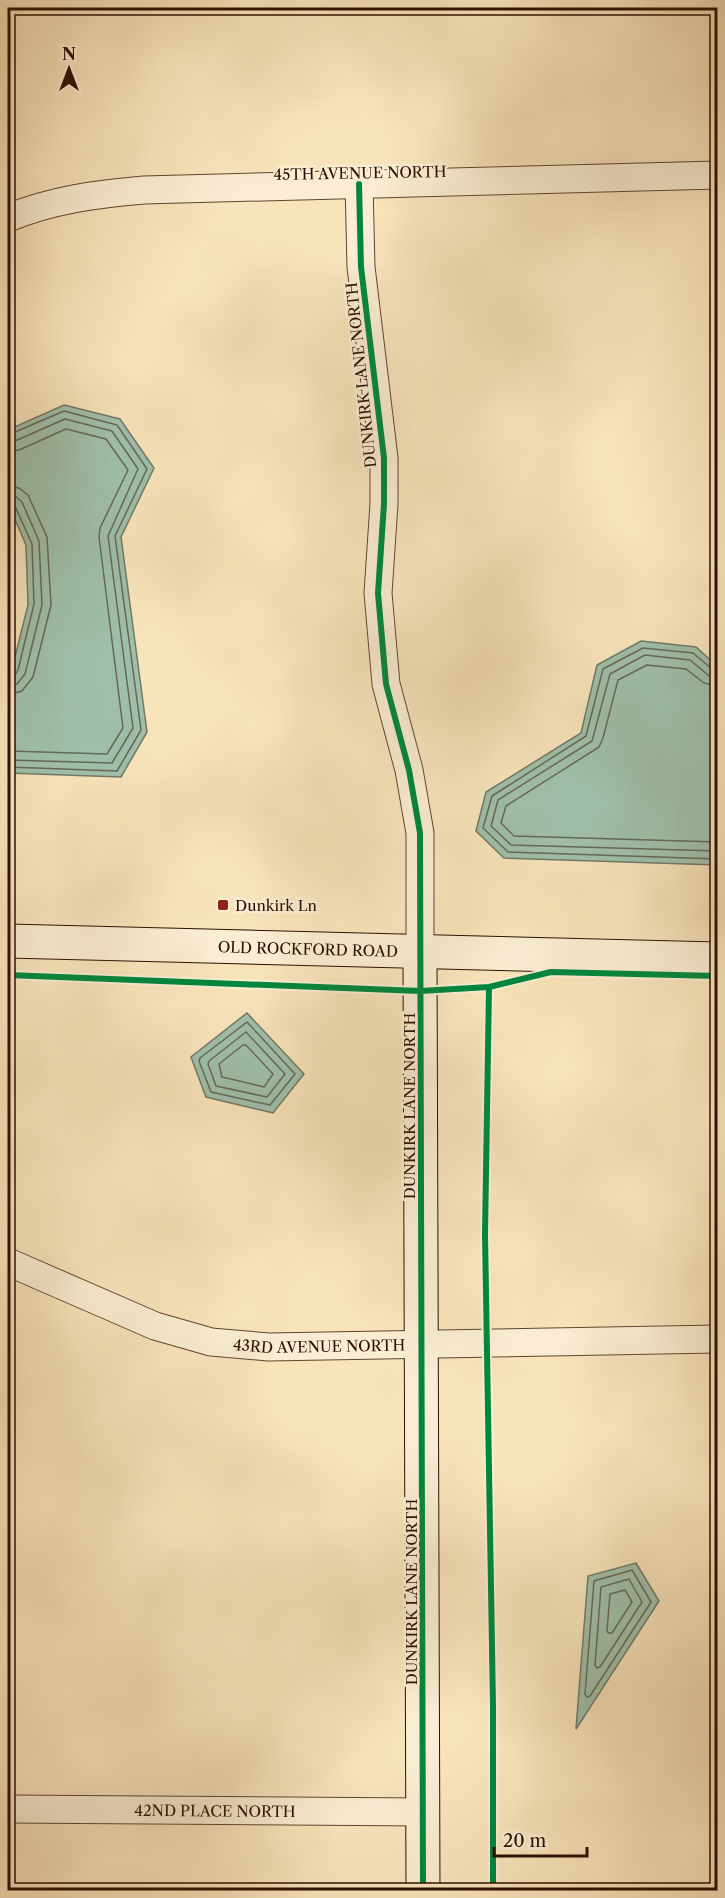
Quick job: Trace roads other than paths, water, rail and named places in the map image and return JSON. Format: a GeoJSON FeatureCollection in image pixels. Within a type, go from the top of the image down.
{"type":"FeatureCollection","features":[{"type":"Feature","properties":{"kind":"street","name":"45TH AVENUE NORTH"},"geometry":{"type":"LineString","coordinates":[[8,218],[29,209],[97,194],[144,190],[717,175]]}},
{"type":"Feature","properties":{"kind":"street","name":"DUNKIRK LANE NORTH"},"geometry":{"type":"LineString","coordinates":[[358,184],[362,267],[384,458],[384,504],[378,593],[386,684],[409,770],[420,833],[423,1890]]}},
{"type":"Feature","properties":{"kind":"street","name":"OLD ROCKFORD ROAD"},"geometry":{"type":"LineString","coordinates":[[8,941],[717,959]]}},
{"type":"Feature","properties":{"kind":"street","name":"43RD AVENUE NORTH"},"geometry":{"type":"LineString","coordinates":[[8,1262],[155,1326],[211,1342],[269,1347],[717,1339]]}},
{"type":"Feature","properties":{"kind":"street","name":"42ND PLACE NORTH"},"geometry":{"type":"LineString","coordinates":[[8,1809],[423,1812]]}},
{"type":"Feature","properties":{"kind":"water"},"geometry":{"type":"Polygon","coordinates":[[[64,405],[120,419],[154,468],[121,537],[147,732],[121,777],[8,773],[8,676],[12,669],[28,605],[26,545],[8,503],[8,442],[10,429],[64,405]]]}},
{"type":"Feature","properties":{"kind":"water"},"geometry":{"type":"Polygon","coordinates":[[[641,641],[696,647],[717,666],[717,865],[504,858],[476,831],[486,792],[581,733],[597,665],[641,641]]]}},
{"type":"Feature","properties":{"kind":"water"},"geometry":{"type":"Polygon","coordinates":[[[247,1013],[304,1074],[273,1113],[206,1097],[191,1057],[247,1013]]]}},
{"type":"Feature","properties":{"kind":"water"},"geometry":{"type":"Polygon","coordinates":[[[636,1563],[659,1601],[576,1729],[588,1576],[636,1563]]]}},
{"type":"Feature","properties":{"kind":"place","name":"Dunkirk Ln"},"geometry":{"type":"Point","coordinates":[223,905]}}]}
